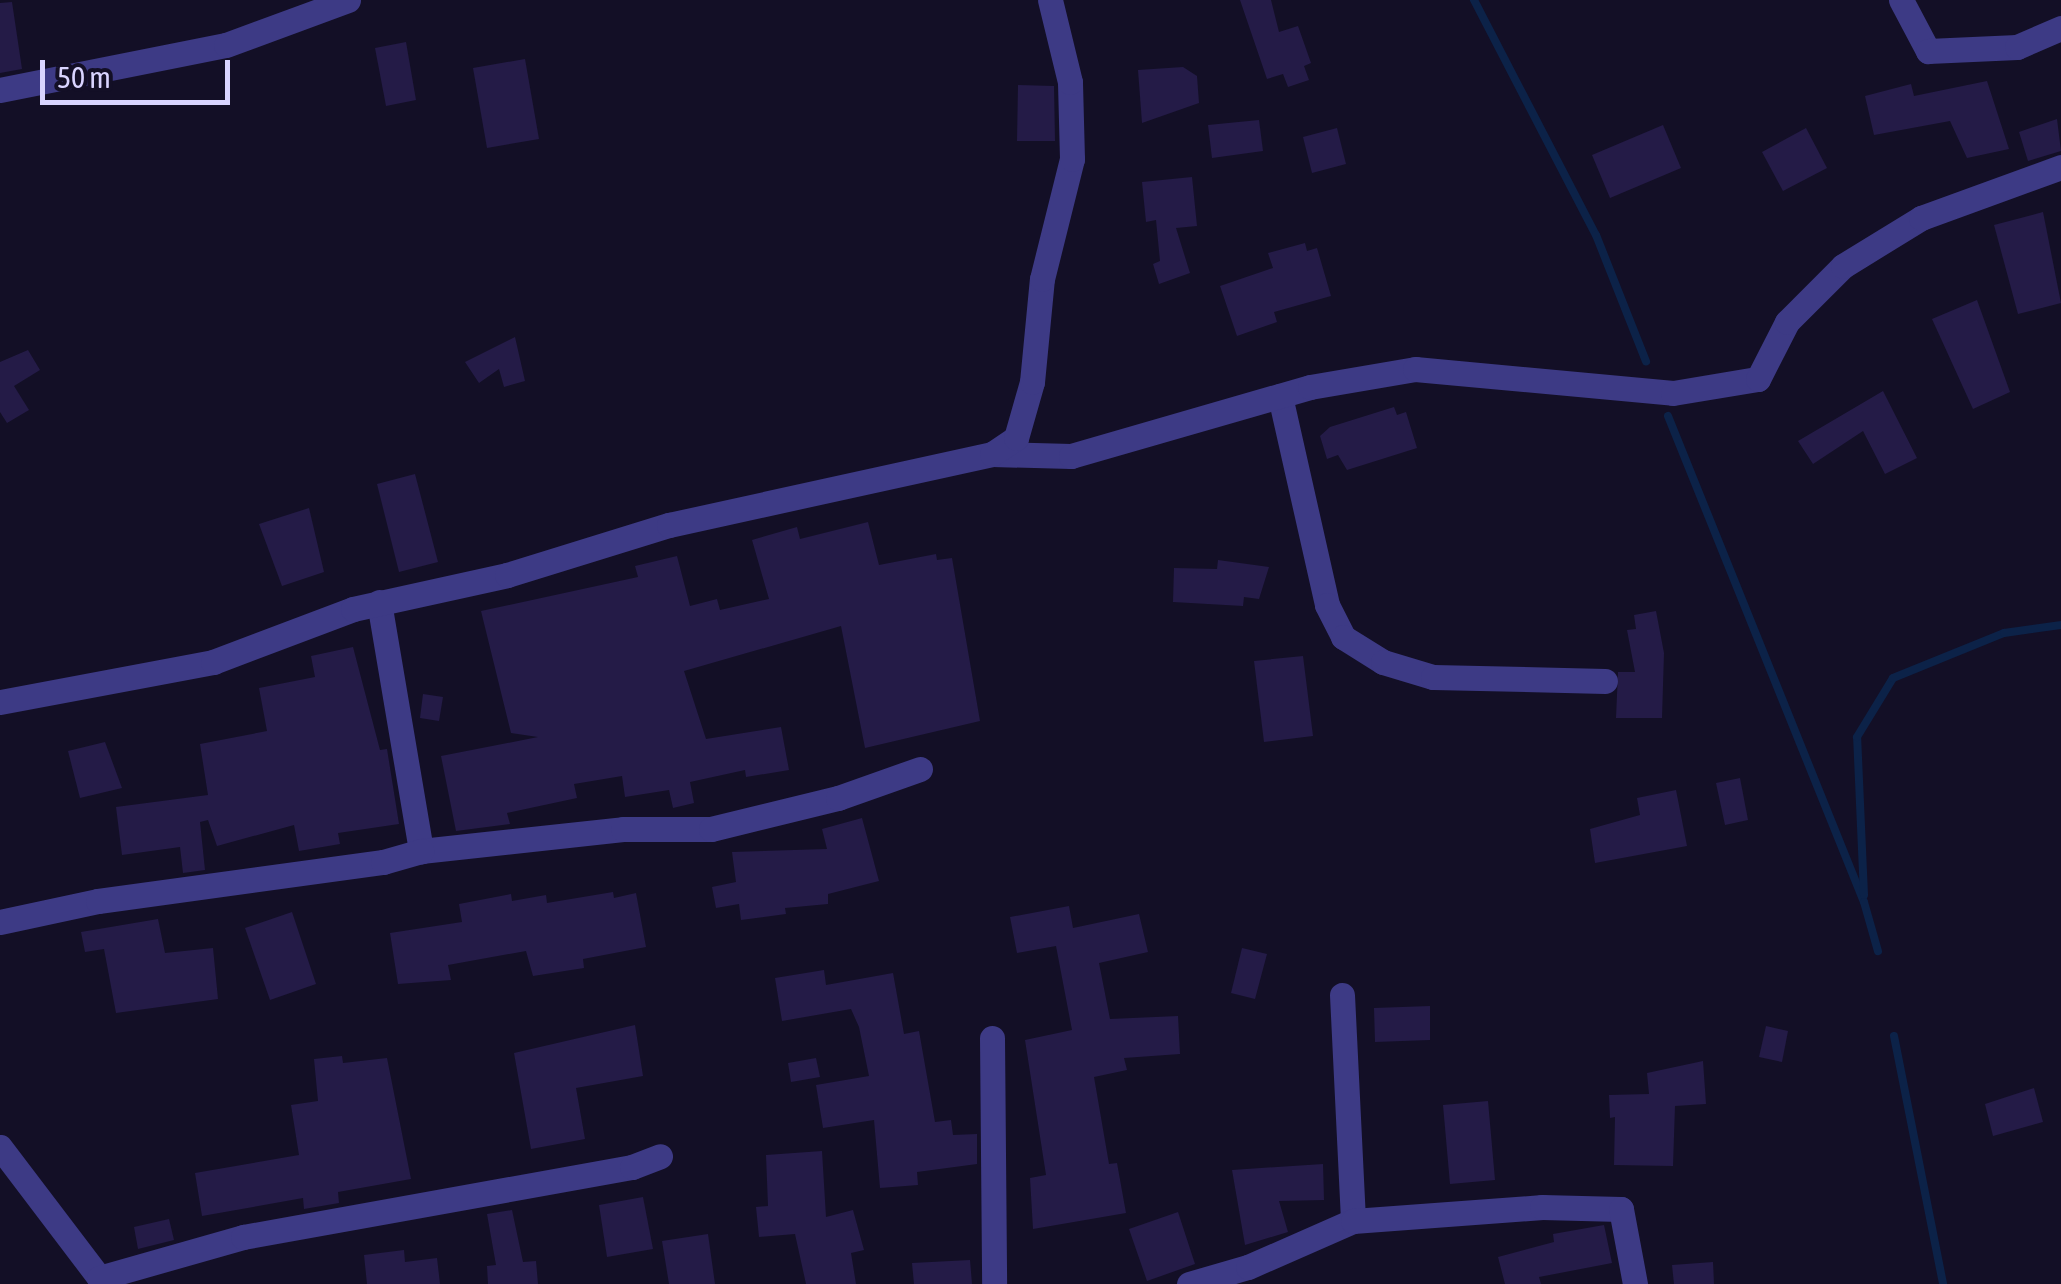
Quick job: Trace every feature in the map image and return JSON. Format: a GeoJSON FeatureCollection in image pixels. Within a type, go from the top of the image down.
{"type":"FeatureCollection","features":[{"type":"Feature","properties":{"kind":"street"},"geometry":{"type":"LineString","coordinates":[[0,90],[226,45],[348,0]]}},
{"type":"Feature","properties":{"kind":"street"},"geometry":{"type":"LineString","coordinates":[[992,454],[1016,438],[1025,417],[1042,279],[1072,159],[1070,82],[1050,0]]}},
{"type":"Feature","properties":{"kind":"street"},"geometry":{"type":"LineString","coordinates":[[1901,0],[1928,51],[2017,47],[2061,28]]}},
{"type":"Feature","properties":{"kind":"street"},"geometry":{"type":"LineString","coordinates":[[0,702],[213,662],[378,602],[508,576],[668,525],[992,454],[1071,456],[1280,396],[1415,369],[1673,392],[1758,380],[1788,322],[1842,266],[1922,218],[2061,166]]}},
{"type":"Feature","properties":{"kind":"street"},"geometry":{"type":"LineString","coordinates":[[1280,396],[1327,605],[1343,637],[1382,662],[1432,677],[1605,681]]}},
{"type":"Feature","properties":{"kind":"street"},"geometry":{"type":"LineString","coordinates":[[378,602],[421,851]]}},
{"type":"Feature","properties":{"kind":"street"},"geometry":{"type":"LineString","coordinates":[[0,922],[98,901],[383,862],[421,851],[623,828],[710,829],[838,798],[920,769]]}},
{"type":"Feature","properties":{"kind":"street"},"geometry":{"type":"LineString","coordinates":[[1342,995],[1353,1221]]}},
{"type":"Feature","properties":{"kind":"street"},"geometry":{"type":"LineString","coordinates":[[992,1038],[994,1284]]}},
{"type":"Feature","properties":{"kind":"street"},"geometry":{"type":"LineString","coordinates":[[0,1147],[102,1281],[243,1236],[632,1167],[660,1156]]}},
{"type":"Feature","properties":{"kind":"street"},"geometry":{"type":"LineString","coordinates":[[1189,1284],[1248,1268],[1353,1221],[1542,1206],[1621,1209],[1634,1284]]}},
{"type":"Feature","properties":{"kind":"building"},"geometry":{"type":"Polygon","coordinates":[[[1240,0],[1271,0],[1279,32],[1298,26],[1311,63],[1304,66],[1309,80],[1288,87],[1283,74],[1267,79],[1240,0]]]}},
{"type":"Feature","properties":{"kind":"building"},"geometry":{"type":"Polygon","coordinates":[[[12,2],[22,69],[0,73],[0,3],[12,2]]]}},
{"type":"Feature","properties":{"kind":"building"},"geometry":{"type":"Polygon","coordinates":[[[406,42],[416,100],[386,106],[375,48],[406,42]]]}},
{"type":"Feature","properties":{"kind":"building"},"geometry":{"type":"Polygon","coordinates":[[[525,59],[539,139],[487,148],[473,68],[525,59]]]}},
{"type":"Feature","properties":{"kind":"building"},"geometry":{"type":"Polygon","coordinates":[[[1183,67],[1197,76],[1199,103],[1142,123],[1138,70],[1183,67]]]}},
{"type":"Feature","properties":{"kind":"building"},"geometry":{"type":"Polygon","coordinates":[[[1987,81],[2009,149],[1967,158],[1950,121],[1874,135],[1865,96],[1911,84],[1914,96],[1987,81]]]}},
{"type":"Feature","properties":{"kind":"building"},"geometry":{"type":"Polygon","coordinates":[[[1018,85],[1054,86],[1055,141],[1017,141],[1018,85]]]}},
{"type":"Feature","properties":{"kind":"building"},"geometry":{"type":"Polygon","coordinates":[[[2057,119],[2061,151],[2028,161],[2019,132],[2057,119]]]}},
{"type":"Feature","properties":{"kind":"building"},"geometry":{"type":"Polygon","coordinates":[[[1259,120],[1263,151],[1212,158],[1208,125],[1259,120]]]}},
{"type":"Feature","properties":{"kind":"building"},"geometry":{"type":"Polygon","coordinates":[[[1663,125],[1681,168],[1610,198],[1592,155],[1663,125]]]}},
{"type":"Feature","properties":{"kind":"building"},"geometry":{"type":"Polygon","coordinates":[[[1337,128],[1346,164],[1312,173],[1303,137],[1337,128]]]}},
{"type":"Feature","properties":{"kind":"building"},"geometry":{"type":"Polygon","coordinates":[[[1806,128],[1827,168],[1783,191],[1762,152],[1806,128]]]}},
{"type":"Feature","properties":{"kind":"building"},"geometry":{"type":"Polygon","coordinates":[[[1192,177],[1197,226],[1176,228],[1190,273],[1159,284],[1153,264],[1160,261],[1156,220],[1146,222],[1142,182],[1192,177]]]}},
{"type":"Feature","properties":{"kind":"building"},"geometry":{"type":"Polygon","coordinates":[[[2043,212],[2061,303],[2018,314],[1994,225],[2043,212]]]}},
{"type":"Feature","properties":{"kind":"building"},"geometry":{"type":"Polygon","coordinates":[[[1305,243],[1307,251],[1317,248],[1331,296],[1274,312],[1277,322],[1237,336],[1220,286],[1273,268],[1268,253],[1305,243]]]}},
{"type":"Feature","properties":{"kind":"building"},"geometry":{"type":"Polygon","coordinates":[[[1977,300],[2010,392],[1973,409],[1932,319],[1977,300]]]}},
{"type":"Feature","properties":{"kind":"building"},"geometry":{"type":"Polygon","coordinates":[[[515,337],[525,381],[504,387],[499,369],[479,383],[465,362],[515,337]]]}},
{"type":"Feature","properties":{"kind":"building"},"geometry":{"type":"Polygon","coordinates":[[[28,350],[40,370],[14,386],[29,410],[7,423],[0,412],[0,362],[28,350]]]}},
{"type":"Feature","properties":{"kind":"building"},"geometry":{"type":"Polygon","coordinates":[[[1883,391],[1917,458],[1885,474],[1863,431],[1813,464],[1798,441],[1883,391]]]}},
{"type":"Feature","properties":{"kind":"building"},"geometry":{"type":"Polygon","coordinates":[[[1394,407],[1397,415],[1406,412],[1417,448],[1347,470],[1338,455],[1327,459],[1320,436],[1330,427],[1394,407]]]}},
{"type":"Feature","properties":{"kind":"building"},"geometry":{"type":"Polygon","coordinates":[[[415,474],[438,562],[399,572],[377,484],[415,474]]]}},
{"type":"Feature","properties":{"kind":"building"},"geometry":{"type":"Polygon","coordinates":[[[309,508],[324,572],[282,586],[259,524],[309,508]]]}},
{"type":"Feature","properties":{"kind":"building"},"geometry":{"type":"Polygon","coordinates":[[[868,522],[879,565],[936,554],[937,560],[952,558],[980,721],[865,748],[841,626],[684,671],[706,739],[781,727],[789,770],[746,777],[745,770],[690,782],[694,803],[673,808],[669,790],[625,797],[622,776],[574,784],[577,798],[507,813],[510,824],[456,831],[441,756],[538,737],[511,733],[481,611],[638,577],[635,566],[677,556],[690,606],[717,599],[720,610],[769,599],[752,540],[797,527],[800,539],[868,522]]]}},
{"type":"Feature","properties":{"kind":"building"},"geometry":{"type":"Polygon","coordinates":[[[1218,560],[1269,567],[1259,599],[1244,597],[1243,606],[1173,602],[1174,568],[1217,569],[1218,560]]]}},
{"type":"Feature","properties":{"kind":"building"},"geometry":{"type":"Polygon","coordinates":[[[1656,611],[1664,653],[1662,718],[1616,718],[1618,672],[1635,672],[1627,630],[1636,629],[1634,615],[1656,611]]]}},
{"type":"Feature","properties":{"kind":"building"},"geometry":{"type":"Polygon","coordinates":[[[353,647],[380,750],[387,749],[399,824],[338,833],[340,844],[299,851],[294,825],[217,846],[208,820],[200,822],[205,870],[183,873],[180,847],[122,855],[116,807],[208,795],[200,744],[267,731],[259,688],[315,677],[311,656],[353,647]]]}},
{"type":"Feature","properties":{"kind":"building"},"geometry":{"type":"Polygon","coordinates":[[[1303,656],[1313,736],[1264,742],[1254,661],[1303,656]]]}},
{"type":"Feature","properties":{"kind":"building"},"geometry":{"type":"Polygon","coordinates":[[[423,694],[443,697],[439,721],[420,718],[423,694]]]}},
{"type":"Feature","properties":{"kind":"building"},"geometry":{"type":"Polygon","coordinates":[[[105,742],[122,788],[80,798],[68,751],[105,742]]]}},
{"type":"Feature","properties":{"kind":"building"},"geometry":{"type":"Polygon","coordinates":[[[1740,778],[1748,820],[1725,825],[1716,783],[1740,778]]]}},
{"type":"Feature","properties":{"kind":"building"},"geometry":{"type":"Polygon","coordinates":[[[1676,790],[1687,846],[1595,863],[1590,829],[1640,815],[1637,798],[1676,790]]]}},
{"type":"Feature","properties":{"kind":"building"},"geometry":{"type":"Polygon","coordinates":[[[862,818],[879,881],[828,894],[828,904],[785,908],[786,914],[741,920],[739,904],[716,908],[712,887],[736,882],[732,852],[827,849],[822,829],[862,818]]]}},
{"type":"Feature","properties":{"kind":"building"},"geometry":{"type":"Polygon","coordinates":[[[613,892],[614,898],[636,893],[646,947],[583,959],[584,968],[533,976],[526,951],[448,965],[451,980],[398,984],[390,933],[462,922],[459,904],[511,894],[512,901],[546,895],[547,903],[613,892]]]}},
{"type":"Feature","properties":{"kind":"building"},"geometry":{"type":"Polygon","coordinates":[[[1069,906],[1073,928],[1139,914],[1148,952],[1099,963],[1110,1019],[1178,1016],[1180,1054],[1124,1058],[1127,1070],[1094,1077],[1109,1164],[1117,1163],[1126,1213],[1033,1229],[1030,1178],[1046,1175],[1025,1040],[1072,1030],[1056,946],[1017,953],[1010,917],[1069,906]]]}},
{"type":"Feature","properties":{"kind":"building"},"geometry":{"type":"Polygon","coordinates":[[[292,912],[316,984],[270,1000],[245,928],[292,912]]]}},
{"type":"Feature","properties":{"kind":"building"},"geometry":{"type":"Polygon","coordinates":[[[158,919],[165,953],[213,948],[218,999],[116,1013],[104,949],[85,952],[81,932],[158,919]]]}},
{"type":"Feature","properties":{"kind":"building"},"geometry":{"type":"Polygon","coordinates":[[[1242,948],[1267,954],[1255,999],[1231,993],[1242,948]]]}},
{"type":"Feature","properties":{"kind":"building"},"geometry":{"type":"Polygon","coordinates":[[[824,970],[826,985],[893,973],[904,1034],[919,1031],[935,1122],[951,1120],[953,1135],[977,1134],[977,1164],[917,1172],[918,1185],[880,1188],[874,1120],[823,1128],[816,1085],[869,1076],[859,1027],[851,1009],[782,1021],[775,978],[824,970]]]}},
{"type":"Feature","properties":{"kind":"building"},"geometry":{"type":"Polygon","coordinates":[[[1430,1006],[1430,1040],[1375,1042],[1374,1008],[1430,1006]]]}},
{"type":"Feature","properties":{"kind":"building"},"geometry":{"type":"Polygon","coordinates":[[[635,1025],[643,1076],[576,1088],[585,1139],[531,1149],[514,1053],[635,1025]]]}},
{"type":"Feature","properties":{"kind":"building"},"geometry":{"type":"Polygon","coordinates":[[[1766,1026],[1788,1031],[1782,1062],[1759,1057],[1766,1026]]]}},
{"type":"Feature","properties":{"kind":"building"},"geometry":{"type":"Polygon","coordinates":[[[342,1056],[343,1063],[387,1058],[411,1179],[338,1192],[339,1203],[304,1209],[303,1198],[202,1216],[195,1173],[299,1155],[291,1105],[318,1101],[314,1059],[342,1056]]]}},
{"type":"Feature","properties":{"kind":"building"},"geometry":{"type":"Polygon","coordinates":[[[816,1058],[820,1077],[791,1082],[788,1063],[816,1058]]]}},
{"type":"Feature","properties":{"kind":"building"},"geometry":{"type":"Polygon","coordinates":[[[1703,1061],[1706,1104],[1675,1106],[1673,1166],[1614,1165],[1615,1117],[1610,1118],[1609,1095],[1649,1094],[1647,1073],[1703,1061]]]}},
{"type":"Feature","properties":{"kind":"building"},"geometry":{"type":"Polygon","coordinates":[[[2034,1088],[2043,1122],[1993,1136],[1985,1104],[2034,1088]]]}},
{"type":"Feature","properties":{"kind":"building"},"geometry":{"type":"Polygon","coordinates":[[[1488,1101],[1495,1180],[1450,1184],[1443,1105],[1488,1101]]]}},
{"type":"Feature","properties":{"kind":"building"},"geometry":{"type":"Polygon","coordinates":[[[822,1151],[826,1217],[853,1210],[864,1250],[851,1253],[856,1284],[806,1284],[795,1234],[759,1237],[756,1207],[768,1206],[766,1155],[822,1151]]]}},
{"type":"Feature","properties":{"kind":"building"},"geometry":{"type":"Polygon","coordinates":[[[1323,1164],[1324,1200],[1279,1201],[1288,1232],[1245,1245],[1232,1170],[1323,1164]]]}},
{"type":"Feature","properties":{"kind":"building"},"geometry":{"type":"Polygon","coordinates":[[[643,1197],[653,1249],[607,1257],[599,1205],[643,1197]]]}},
{"type":"Feature","properties":{"kind":"building"},"geometry":{"type":"Polygon","coordinates":[[[512,1210],[523,1262],[536,1261],[538,1284],[488,1284],[487,1266],[496,1265],[487,1214],[512,1210]]]}},
{"type":"Feature","properties":{"kind":"building"},"geometry":{"type":"Polygon","coordinates":[[[1178,1212],[1195,1264],[1147,1281],[1129,1229],[1178,1212]]]}},
{"type":"Feature","properties":{"kind":"building"},"geometry":{"type":"Polygon","coordinates":[[[169,1219],[174,1240],[138,1249],[134,1227],[169,1219]]]}},
{"type":"Feature","properties":{"kind":"building"},"geometry":{"type":"Polygon","coordinates":[[[1604,1225],[1612,1263],[1539,1277],[1541,1284],[1505,1284],[1498,1257],[1554,1242],[1553,1234],[1604,1225]]]}},
{"type":"Feature","properties":{"kind":"building"},"geometry":{"type":"Polygon","coordinates":[[[708,1234],[715,1284],[669,1284],[662,1241],[708,1234]]]}},
{"type":"Feature","properties":{"kind":"building"},"geometry":{"type":"Polygon","coordinates":[[[404,1250],[405,1262],[437,1258],[440,1284],[367,1284],[364,1255],[404,1250]]]}},
{"type":"Feature","properties":{"kind":"building"},"geometry":{"type":"Polygon","coordinates":[[[970,1260],[972,1284],[914,1284],[912,1263],[970,1260]]]}},
{"type":"Feature","properties":{"kind":"building"},"geometry":{"type":"Polygon","coordinates":[[[1713,1262],[1714,1284],[1674,1284],[1672,1265],[1713,1262]]]}},
{"type":"Feature","properties":{"kind":"waterway"},"geometry":{"type":"LineString","coordinates":[[1474,0],[1596,235],[1646,361]]}},
{"type":"Feature","properties":{"kind":"waterway"},"geometry":{"type":"LineString","coordinates":[[1668,416],[1864,902],[1878,951]]}},
{"type":"Feature","properties":{"kind":"waterway"},"geometry":{"type":"LineString","coordinates":[[1864,895],[1857,737],[1893,678],[2004,633],[2061,625]]}},
{"type":"Feature","properties":{"kind":"waterway"},"geometry":{"type":"LineString","coordinates":[[1894,1036],[1943,1284]]}}]}
